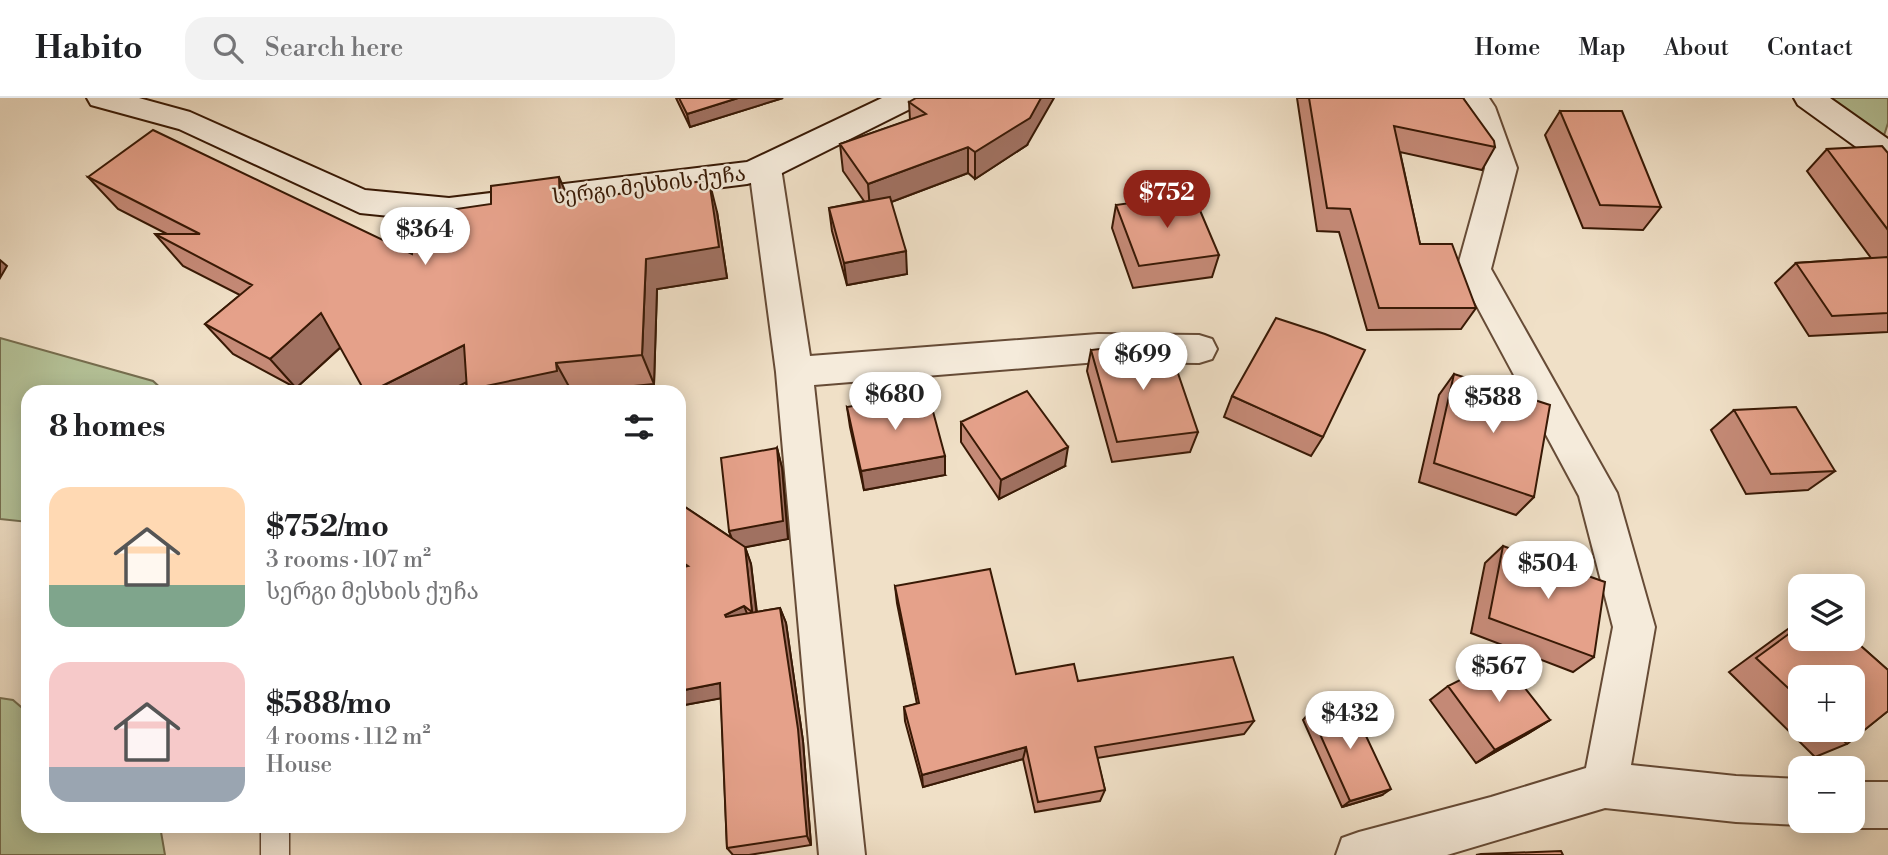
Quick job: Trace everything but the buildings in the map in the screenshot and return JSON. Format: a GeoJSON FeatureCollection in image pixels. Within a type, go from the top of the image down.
{"type":"FeatureCollection","features":[{"type":"Feature","properties":{"kind":"street","name":"სერგი მესხის ქუჩა"},"geometry":{"type":"LineString","coordinates":[[102,98],[190,122],[360,201],[449,210],[747,173],[765,168],[907,98]]}},
{"type":"Feature","properties":{"kind":"street"},"geometry":{"type":"LineString","coordinates":[[1471,98],[1480,107],[1501,168],[1474,269],[1598,494],[1634,627],[1605,785]]}},
{"type":"Feature","properties":{"kind":"street"},"geometry":{"type":"LineString","coordinates":[[1810,98],[1888,154]]}},
{"type":"Feature","properties":{"kind":"street"},"geometry":{"type":"LineString","coordinates":[[765,168],[794,372],[842,855]]}},
{"type":"Feature","properties":{"kind":"street"},"geometry":{"type":"LineString","coordinates":[[794,372],[1098,348],[1199,349]]}},
{"type":"Feature","properties":{"kind":"street"},"geometry":{"type":"LineString","coordinates":[[1359,855],[1491,820],[1605,785],[1736,799],[1788,801]]}},
{"type":"Feature","properties":{"kind":"street"},"geometry":{"type":"LineString","coordinates":[[1865,805],[1888,804]]}},
{"type":"Feature","properties":{"kind":"lane"},"geometry":{"type":"LineString","coordinates":[[275,833],[275,855]]}},
{"type":"Feature","properties":{"kind":"green space"},"geometry":{"type":"Polygon","coordinates":[[[1809,98],[1888,98],[1888,123],[1880,148],[1809,98]]]}},
{"type":"Feature","properties":{"kind":"green space"},"geometry":{"type":"Polygon","coordinates":[[[0,338],[153,381],[157,385],[21,385],[21,521],[0,519],[0,338]]]}},
{"type":"Feature","properties":{"kind":"green space"},"geometry":{"type":"Polygon","coordinates":[[[0,698],[13,700],[21,707],[21,833],[161,833],[165,855],[0,855],[0,698]]]}}]}
